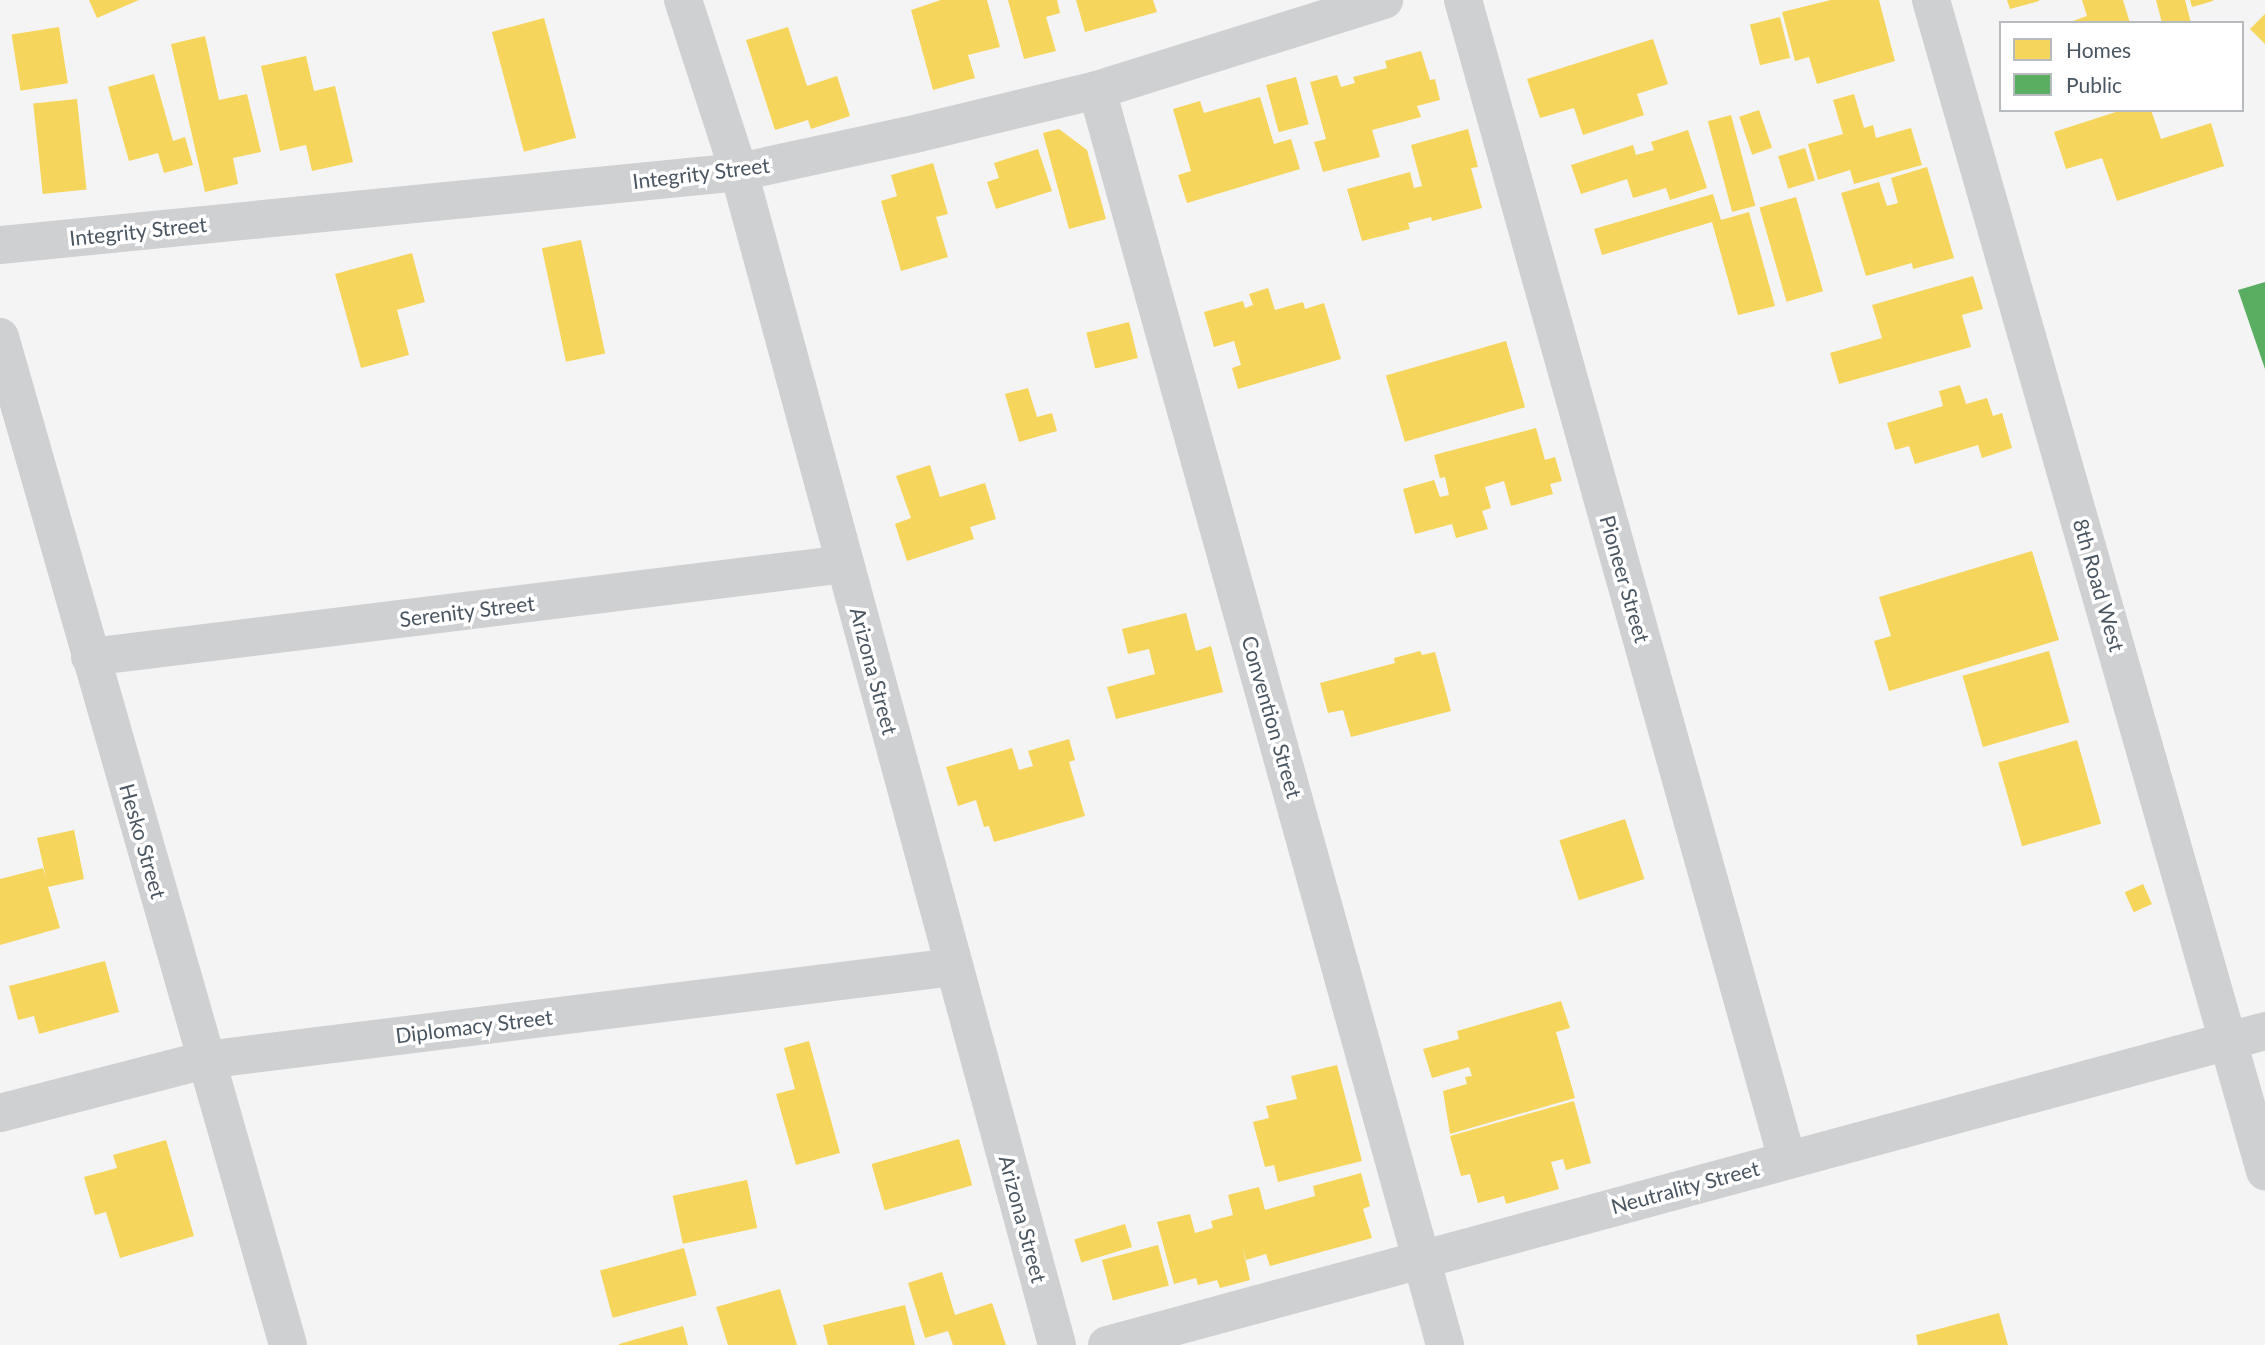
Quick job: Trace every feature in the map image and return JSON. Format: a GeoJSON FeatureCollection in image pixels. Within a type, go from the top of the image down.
{"type":"FeatureCollection","features":[{"type":"Feature","properties":{"kind":"street","name":"Arizona Street"},"geometry":{"type":"LineString","coordinates":[[683,0],[739,172],[1058,1345]]}},
{"type":"Feature","properties":{"kind":"street","name":"Integrity Street"},"geometry":{"type":"LineString","coordinates":[[0,244],[739,172],[919,134],[1097,90],[1384,0]]}},
{"type":"Feature","properties":{"kind":"street","name":"Pioneer Street"},"geometry":{"type":"LineString","coordinates":[[1463,0],[1787,1159]]}},
{"type":"Feature","properties":{"kind":"street","name":"8th Road West"},"geometry":{"type":"LineString","coordinates":[[1931,0],[2247,1035],[2265,1171]]}},
{"type":"Feature","properties":{"kind":"street","name":"Convention Street"},"geometry":{"type":"LineString","coordinates":[[1097,90],[1445,1345]]}},
{"type":"Feature","properties":{"kind":"street","name":"Hesko Street"},"geometry":{"type":"LineString","coordinates":[[0,337],[288,1345]]}},
{"type":"Feature","properties":{"kind":"street","name":"Serenity Street"},"geometry":{"type":"LineString","coordinates":[[90,657],[845,564]]}},
{"type":"Feature","properties":{"kind":"street","name":"Diplomacy Street"},"geometry":{"type":"LineString","coordinates":[[0,1113],[205,1060],[954,967]]}},
{"type":"Feature","properties":{"kind":"street","name":"Neutrality Street"},"geometry":{"type":"LineString","coordinates":[[1107,1345],[2247,1035]]}},
{"type":"Feature","properties":{"kind":"building: Homes"},"geometry":{"type":"Polygon","coordinates":[[[89,0],[139,0],[97,18],[89,0]]]}},
{"type":"Feature","properties":{"kind":"building: Homes"},"geometry":{"type":"Polygon","coordinates":[[[941,0],[987,0],[1000,47],[968,55],[975,78],[933,90],[911,10],[941,0]]]}},
{"type":"Feature","properties":{"kind":"building: Homes"},"geometry":{"type":"Polygon","coordinates":[[[1008,0],[1057,0],[1060,13],[1046,17],[1056,51],[1024,59],[1008,0]]]}},
{"type":"Feature","properties":{"kind":"building: Homes"},"geometry":{"type":"Polygon","coordinates":[[[1076,0],[1153,0],[1157,12],[1085,32],[1076,0]]]}},
{"type":"Feature","properties":{"kind":"building: Homes"},"geometry":{"type":"Polygon","coordinates":[[[1831,0],[1879,0],[1895,61],[1817,84],[1809,57],[1795,61],[1782,12],[1831,0]]]}},
{"type":"Feature","properties":{"kind":"building: Homes"},"geometry":{"type":"Polygon","coordinates":[[[2007,0],[2039,0],[2039,1],[2010,9],[2007,0]]]}},
{"type":"Feature","properties":{"kind":"building: Homes"},"geometry":{"type":"Polygon","coordinates":[[[2082,0],[2123,0],[2129,21],[2073,21],[2087,16],[2082,0]]]}},
{"type":"Feature","properties":{"kind":"building: Homes"},"geometry":{"type":"Polygon","coordinates":[[[2156,0],[2185,0],[2190,21],[2161,21],[2156,0]]]}},
{"type":"Feature","properties":{"kind":"building: Homes"},"geometry":{"type":"Polygon","coordinates":[[[2190,0],[2213,0],[2213,1],[2192,7],[2190,0]]]}},
{"type":"Feature","properties":{"kind":"building: Homes"},"geometry":{"type":"Polygon","coordinates":[[[2265,14],[2265,44],[2250,29],[2265,14]]]}},
{"type":"Feature","properties":{"kind":"building: Homes"},"geometry":{"type":"Polygon","coordinates":[[[1780,17],[1790,58],[1760,65],[1750,24],[1780,17]]]}},
{"type":"Feature","properties":{"kind":"building: Homes"},"geometry":{"type":"Polygon","coordinates":[[[544,18],[576,138],[524,152],[492,32],[544,18]]]}},
{"type":"Feature","properties":{"kind":"building: Homes"},"geometry":{"type":"Polygon","coordinates":[[[59,27],[68,83],[21,91],[12,35],[59,27]]]}},
{"type":"Feature","properties":{"kind":"building: Homes"},"geometry":{"type":"Polygon","coordinates":[[[788,27],[807,86],[837,76],[850,116],[811,129],[808,120],[775,130],[746,40],[788,27]]]}},
{"type":"Feature","properties":{"kind":"building: Homes"},"geometry":{"type":"Polygon","coordinates":[[[205,36],[219,100],[247,94],[261,152],[233,158],[238,184],[205,192],[171,44],[205,36]]]}},
{"type":"Feature","properties":{"kind":"building: Homes"},"geometry":{"type":"Polygon","coordinates":[[[1653,39],[1668,84],[1637,94],[1644,115],[1583,135],[1574,108],[1540,118],[1527,79],[1653,39]]]}},
{"type":"Feature","properties":{"kind":"building: Homes"},"geometry":{"type":"Polygon","coordinates":[[[1421,51],[1430,80],[1435,79],[1440,100],[1417,106],[1421,117],[1372,130],[1380,157],[1323,172],[1314,142],[1326,139],[1310,82],[1337,75],[1341,87],[1355,83],[1353,77],[1387,68],[1385,61],[1421,51]]]}},
{"type":"Feature","properties":{"kind":"building: Homes"},"geometry":{"type":"Polygon","coordinates":[[[306,56],[314,91],[335,86],[353,162],[312,171],[306,145],[280,151],[261,66],[306,56]]]}},
{"type":"Feature","properties":{"kind":"building: Homes"},"geometry":{"type":"Polygon","coordinates":[[[154,74],[173,141],[185,137],[193,165],[164,173],[158,153],[129,161],[108,87],[154,74]]]}},
{"type":"Feature","properties":{"kind":"building: Homes"},"geometry":{"type":"Polygon","coordinates":[[[1296,77],[1309,124],[1279,132],[1266,85],[1296,77]]]}},
{"type":"Feature","properties":{"kind":"building: Homes"},"geometry":{"type":"Polygon","coordinates":[[[1854,94],[1864,128],[1873,125],[1876,138],[1911,128],[1922,165],[1854,184],[1850,170],[1818,180],[1808,144],[1843,134],[1833,100],[1854,94]]]}},
{"type":"Feature","properties":{"kind":"building: Homes"},"geometry":{"type":"Polygon","coordinates":[[[1260,97],[1274,144],[1291,139],[1300,169],[1187,203],[1178,175],[1191,171],[1173,109],[1200,101],[1204,113],[1260,97]]]}},
{"type":"Feature","properties":{"kind":"building: Homes"},"geometry":{"type":"Polygon","coordinates":[[[77,99],[87,190],[43,194],[33,104],[77,99]]]}},
{"type":"Feature","properties":{"kind":"building: Homes"},"geometry":{"type":"Polygon","coordinates":[[[1759,110],[1772,148],[1752,155],[1739,117],[1759,110]]]}},
{"type":"Feature","properties":{"kind":"building: Homes"},"geometry":{"type":"Polygon","coordinates":[[[2116,112],[2152,112],[2161,139],[2211,123],[2224,166],[2117,201],[2102,158],[2066,169],[2054,132],[2116,112]]]}},
{"type":"Feature","properties":{"kind":"building: Homes"},"geometry":{"type":"Polygon","coordinates":[[[1731,115],[1755,206],[1732,212],[1708,121],[1731,115]]]}},
{"type":"Feature","properties":{"kind":"building: Homes"},"geometry":{"type":"Polygon","coordinates":[[[1059,129],[1087,150],[1106,219],[1069,229],[1043,133],[1059,129]]]}},
{"type":"Feature","properties":{"kind":"building: Homes"},"geometry":{"type":"Polygon","coordinates":[[[1468,129],[1478,167],[1471,168],[1482,208],[1432,221],[1431,217],[1408,223],[1410,229],[1362,241],[1347,189],[1410,172],[1414,188],[1422,186],[1411,145],[1468,129]]]}},
{"type":"Feature","properties":{"kind":"building: Homes"},"geometry":{"type":"Polygon","coordinates":[[[1688,130],[1707,188],[1670,200],[1666,188],[1633,198],[1627,179],[1581,194],[1571,165],[1633,145],[1636,155],[1654,150],[1651,142],[1688,130]]]}},
{"type":"Feature","properties":{"kind":"building: Homes"},"geometry":{"type":"Polygon","coordinates":[[[1805,148],[1815,181],[1788,189],[1778,156],[1805,148]]]}},
{"type":"Feature","properties":{"kind":"building: Homes"},"geometry":{"type":"Polygon","coordinates":[[[1038,149],[1052,191],[996,209],[987,182],[999,178],[994,163],[1038,149]]]}},
{"type":"Feature","properties":{"kind":"building: Homes"},"geometry":{"type":"Polygon","coordinates":[[[933,163],[948,214],[936,217],[948,257],[901,271],[881,201],[897,196],[891,175],[933,163]]]}},
{"type":"Feature","properties":{"kind":"building: Homes"},"geometry":{"type":"Polygon","coordinates":[[[1927,167],[1954,258],[1913,269],[1912,263],[1866,276],[1841,193],[1879,182],[1887,206],[1898,203],[1891,178],[1927,167]]]}},
{"type":"Feature","properties":{"kind":"building: Homes"},"geometry":{"type":"Polygon","coordinates":[[[1713,194],[1721,220],[1749,212],[1775,306],[1738,315],[1712,222],[1602,255],[1594,229],[1713,194]]]}},
{"type":"Feature","properties":{"kind":"building: Homes"},"geometry":{"type":"Polygon","coordinates":[[[1796,197],[1823,291],[1786,302],[1759,207],[1796,197]]]}},
{"type":"Feature","properties":{"kind":"building: Homes"},"geometry":{"type":"Polygon","coordinates":[[[581,240],[605,353],[566,362],[542,248],[581,240]]]}},
{"type":"Feature","properties":{"kind":"building: Homes"},"geometry":{"type":"Polygon","coordinates":[[[412,253],[425,302],[397,310],[409,355],[361,368],[335,274],[412,253]]]}},
{"type":"Feature","properties":{"kind":"building: Homes"},"geometry":{"type":"Polygon","coordinates":[[[1973,276],[1983,309],[1962,315],[1971,347],[1839,384],[1830,353],[1882,338],[1872,305],[1973,276]]]}},
{"type":"Feature","properties":{"kind":"building: Homes"},"geometry":{"type":"Polygon","coordinates":[[[1268,288],[1275,310],[1303,302],[1305,309],[1324,303],[1341,359],[1238,389],[1232,368],[1241,365],[1234,341],[1214,347],[1204,312],[1243,301],[1245,308],[1253,305],[1249,294],[1268,288]]]}},
{"type":"Feature","properties":{"kind":"building: Homes"},"geometry":{"type":"Polygon","coordinates":[[[1129,322],[1138,358],[1095,369],[1086,333],[1129,322]]]}},
{"type":"Feature","properties":{"kind":"building: Homes"},"geometry":{"type":"Polygon","coordinates":[[[1506,341],[1525,407],[1405,442],[1386,375],[1506,341]]]}},
{"type":"Feature","properties":{"kind":"building: Homes"},"geometry":{"type":"Polygon","coordinates":[[[1960,385],[1966,404],[1987,398],[1993,416],[2002,413],[2012,448],[1982,458],[1978,445],[1915,464],[1909,446],[1895,450],[1887,423],[1943,406],[1939,391],[1960,385]]]}},
{"type":"Feature","properties":{"kind":"building: Homes"},"geometry":{"type":"Polygon","coordinates":[[[1028,388],[1037,417],[1052,413],[1057,431],[1019,442],[1005,394],[1028,388]]]}},
{"type":"Feature","properties":{"kind":"building: Homes"},"geometry":{"type":"Polygon","coordinates":[[[1536,428],[1545,460],[1555,457],[1562,481],[1550,484],[1553,494],[1511,506],[1504,481],[1485,487],[1491,508],[1482,511],[1488,529],[1456,538],[1452,524],[1415,534],[1403,489],[1434,480],[1440,497],[1449,495],[1445,477],[1440,478],[1434,455],[1536,428]]]}},
{"type":"Feature","properties":{"kind":"building: Homes"},"geometry":{"type":"Polygon","coordinates":[[[930,465],[940,497],[985,483],[996,519],[970,527],[974,539],[907,561],[895,524],[911,518],[896,476],[930,465]]]}},
{"type":"Feature","properties":{"kind":"building: Homes"},"geometry":{"type":"Polygon","coordinates":[[[2032,551],[2059,640],[1889,691],[1874,641],[1891,636],[1879,597],[2032,551]]]}},
{"type":"Feature","properties":{"kind":"building: Homes"},"geometry":{"type":"Polygon","coordinates":[[[1186,613],[1196,651],[1211,646],[1223,692],[1116,719],[1107,687],[1155,674],[1149,649],[1128,654],[1122,629],[1186,613]]]}},
{"type":"Feature","properties":{"kind":"building: Homes"},"geometry":{"type":"Polygon","coordinates":[[[1420,651],[1422,655],[1435,652],[1451,711],[1351,737],[1343,710],[1328,713],[1320,683],[1395,663],[1394,658],[1420,651]]]}},
{"type":"Feature","properties":{"kind":"building: Homes"},"geometry":{"type":"Polygon","coordinates":[[[2049,651],[2069,722],[1983,747],[1962,676],[2049,651]]]}},
{"type":"Feature","properties":{"kind":"building: Homes"},"geometry":{"type":"Polygon","coordinates":[[[1069,739],[1075,760],[1069,762],[1085,816],[994,842],[989,826],[984,827],[976,800],[958,806],[946,767],[1012,748],[1019,770],[1033,766],[1028,751],[1069,739]]]}},
{"type":"Feature","properties":{"kind":"building: Homes"},"geometry":{"type":"Polygon","coordinates":[[[2077,740],[2101,824],[2022,846],[1998,763],[2077,740]]]}},
{"type":"Feature","properties":{"kind":"building: Homes"},"geometry":{"type":"Polygon","coordinates":[[[1625,819],[1644,879],[1579,900],[1559,840],[1625,819]]]}},
{"type":"Feature","properties":{"kind":"building: Homes"},"geometry":{"type":"Polygon","coordinates":[[[74,830],[84,879],[48,887],[60,928],[0,945],[0,879],[43,868],[46,878],[37,838],[74,830]]]}},
{"type":"Feature","properties":{"kind":"building: Homes"},"geometry":{"type":"Polygon","coordinates":[[[2143,884],[2152,904],[2134,912],[2125,892],[2143,884]]]}},
{"type":"Feature","properties":{"kind":"building: Homes"},"geometry":{"type":"Polygon","coordinates":[[[105,961],[119,1012],[39,1034],[34,1016],[18,1020],[9,986],[105,961]]]}},
{"type":"Feature","properties":{"kind":"building: Homes"},"geometry":{"type":"Polygon","coordinates":[[[1561,1001],[1570,1028],[1556,1032],[1575,1098],[1450,1134],[1443,1091],[1467,1084],[1465,1077],[1472,1076],[1469,1067],[1432,1078],[1423,1049],[1459,1039],[1457,1031],[1561,1001]]]}},
{"type":"Feature","properties":{"kind":"building: Homes"},"geometry":{"type":"Polygon","coordinates":[[[809,1041],[840,1153],[796,1165],[776,1094],[795,1089],[784,1048],[809,1041]]]}},
{"type":"Feature","properties":{"kind":"building: Homes"},"geometry":{"type":"Polygon","coordinates":[[[1337,1065],[1362,1161],[1278,1182],[1274,1165],[1265,1167],[1253,1122],[1269,1118],[1266,1106],[1297,1099],[1291,1076],[1337,1065]]]}},
{"type":"Feature","properties":{"kind":"building: Homes"},"geometry":{"type":"Polygon","coordinates":[[[1574,1101],[1591,1163],[1566,1170],[1563,1159],[1551,1162],[1559,1189],[1506,1204],[1504,1196],[1478,1203],[1470,1174],[1461,1176],[1450,1136],[1574,1101]]]}},
{"type":"Feature","properties":{"kind":"building: Homes"},"geometry":{"type":"Polygon","coordinates":[[[959,1139],[972,1185],[885,1210],[872,1164],[959,1139]]]}},
{"type":"Feature","properties":{"kind":"building: Homes"},"geometry":{"type":"Polygon","coordinates":[[[166,1140],[194,1236],[120,1258],[106,1212],[95,1215],[84,1177],[117,1168],[113,1155],[166,1140]]]}},
{"type":"Feature","properties":{"kind":"building: Homes"},"geometry":{"type":"Polygon","coordinates":[[[1361,1173],[1370,1206],[1363,1209],[1372,1238],[1270,1266],[1266,1254],[1246,1260],[1242,1245],[1250,1280],[1220,1288],[1217,1280],[1198,1285],[1196,1278],[1174,1284],[1157,1222],[1190,1214],[1195,1233],[1213,1228],[1211,1221],[1233,1215],[1228,1195],[1259,1187],[1265,1210],[1315,1196],[1313,1186],[1361,1173]]]}},
{"type":"Feature","properties":{"kind":"building: Homes"},"geometry":{"type":"Polygon","coordinates":[[[747,1180],[757,1228],[683,1244],[673,1196],[747,1180]]]}},
{"type":"Feature","properties":{"kind":"building: Homes"},"geometry":{"type":"Polygon","coordinates":[[[1125,1224],[1132,1247],[1081,1262],[1074,1239],[1125,1224]]]}},
{"type":"Feature","properties":{"kind":"building: Homes"},"geometry":{"type":"Polygon","coordinates":[[[1158,1245],[1169,1286],[1113,1301],[1102,1260],[1158,1245]]]}},
{"type":"Feature","properties":{"kind":"building: Homes"},"geometry":{"type":"Polygon","coordinates":[[[684,1248],[697,1295],[613,1318],[600,1271],[684,1248]]]}},
{"type":"Feature","properties":{"kind":"building: Homes"},"geometry":{"type":"Polygon","coordinates":[[[942,1272],[955,1315],[992,1303],[1006,1345],[953,1345],[948,1331],[925,1338],[908,1283],[942,1272]]]}},
{"type":"Feature","properties":{"kind":"building: Homes"},"geometry":{"type":"Polygon","coordinates":[[[780,1289],[797,1345],[728,1345],[716,1307],[780,1289]]]}},
{"type":"Feature","properties":{"kind":"building: Homes"},"geometry":{"type":"Polygon","coordinates":[[[905,1305],[915,1345],[828,1345],[823,1325],[905,1305]]]}},
{"type":"Feature","properties":{"kind":"building: Homes"},"geometry":{"type":"Polygon","coordinates":[[[1999,1313],[2008,1345],[1918,1345],[1916,1335],[1999,1313]]]}},
{"type":"Feature","properties":{"kind":"building: Homes"},"geometry":{"type":"Polygon","coordinates":[[[683,1326],[688,1345],[619,1345],[619,1344],[683,1326]]]}},
{"type":"Feature","properties":{"kind":"building: Public"},"geometry":{"type":"Polygon","coordinates":[[[2265,282],[2265,369],[2238,290],[2265,282]]]}}]}
